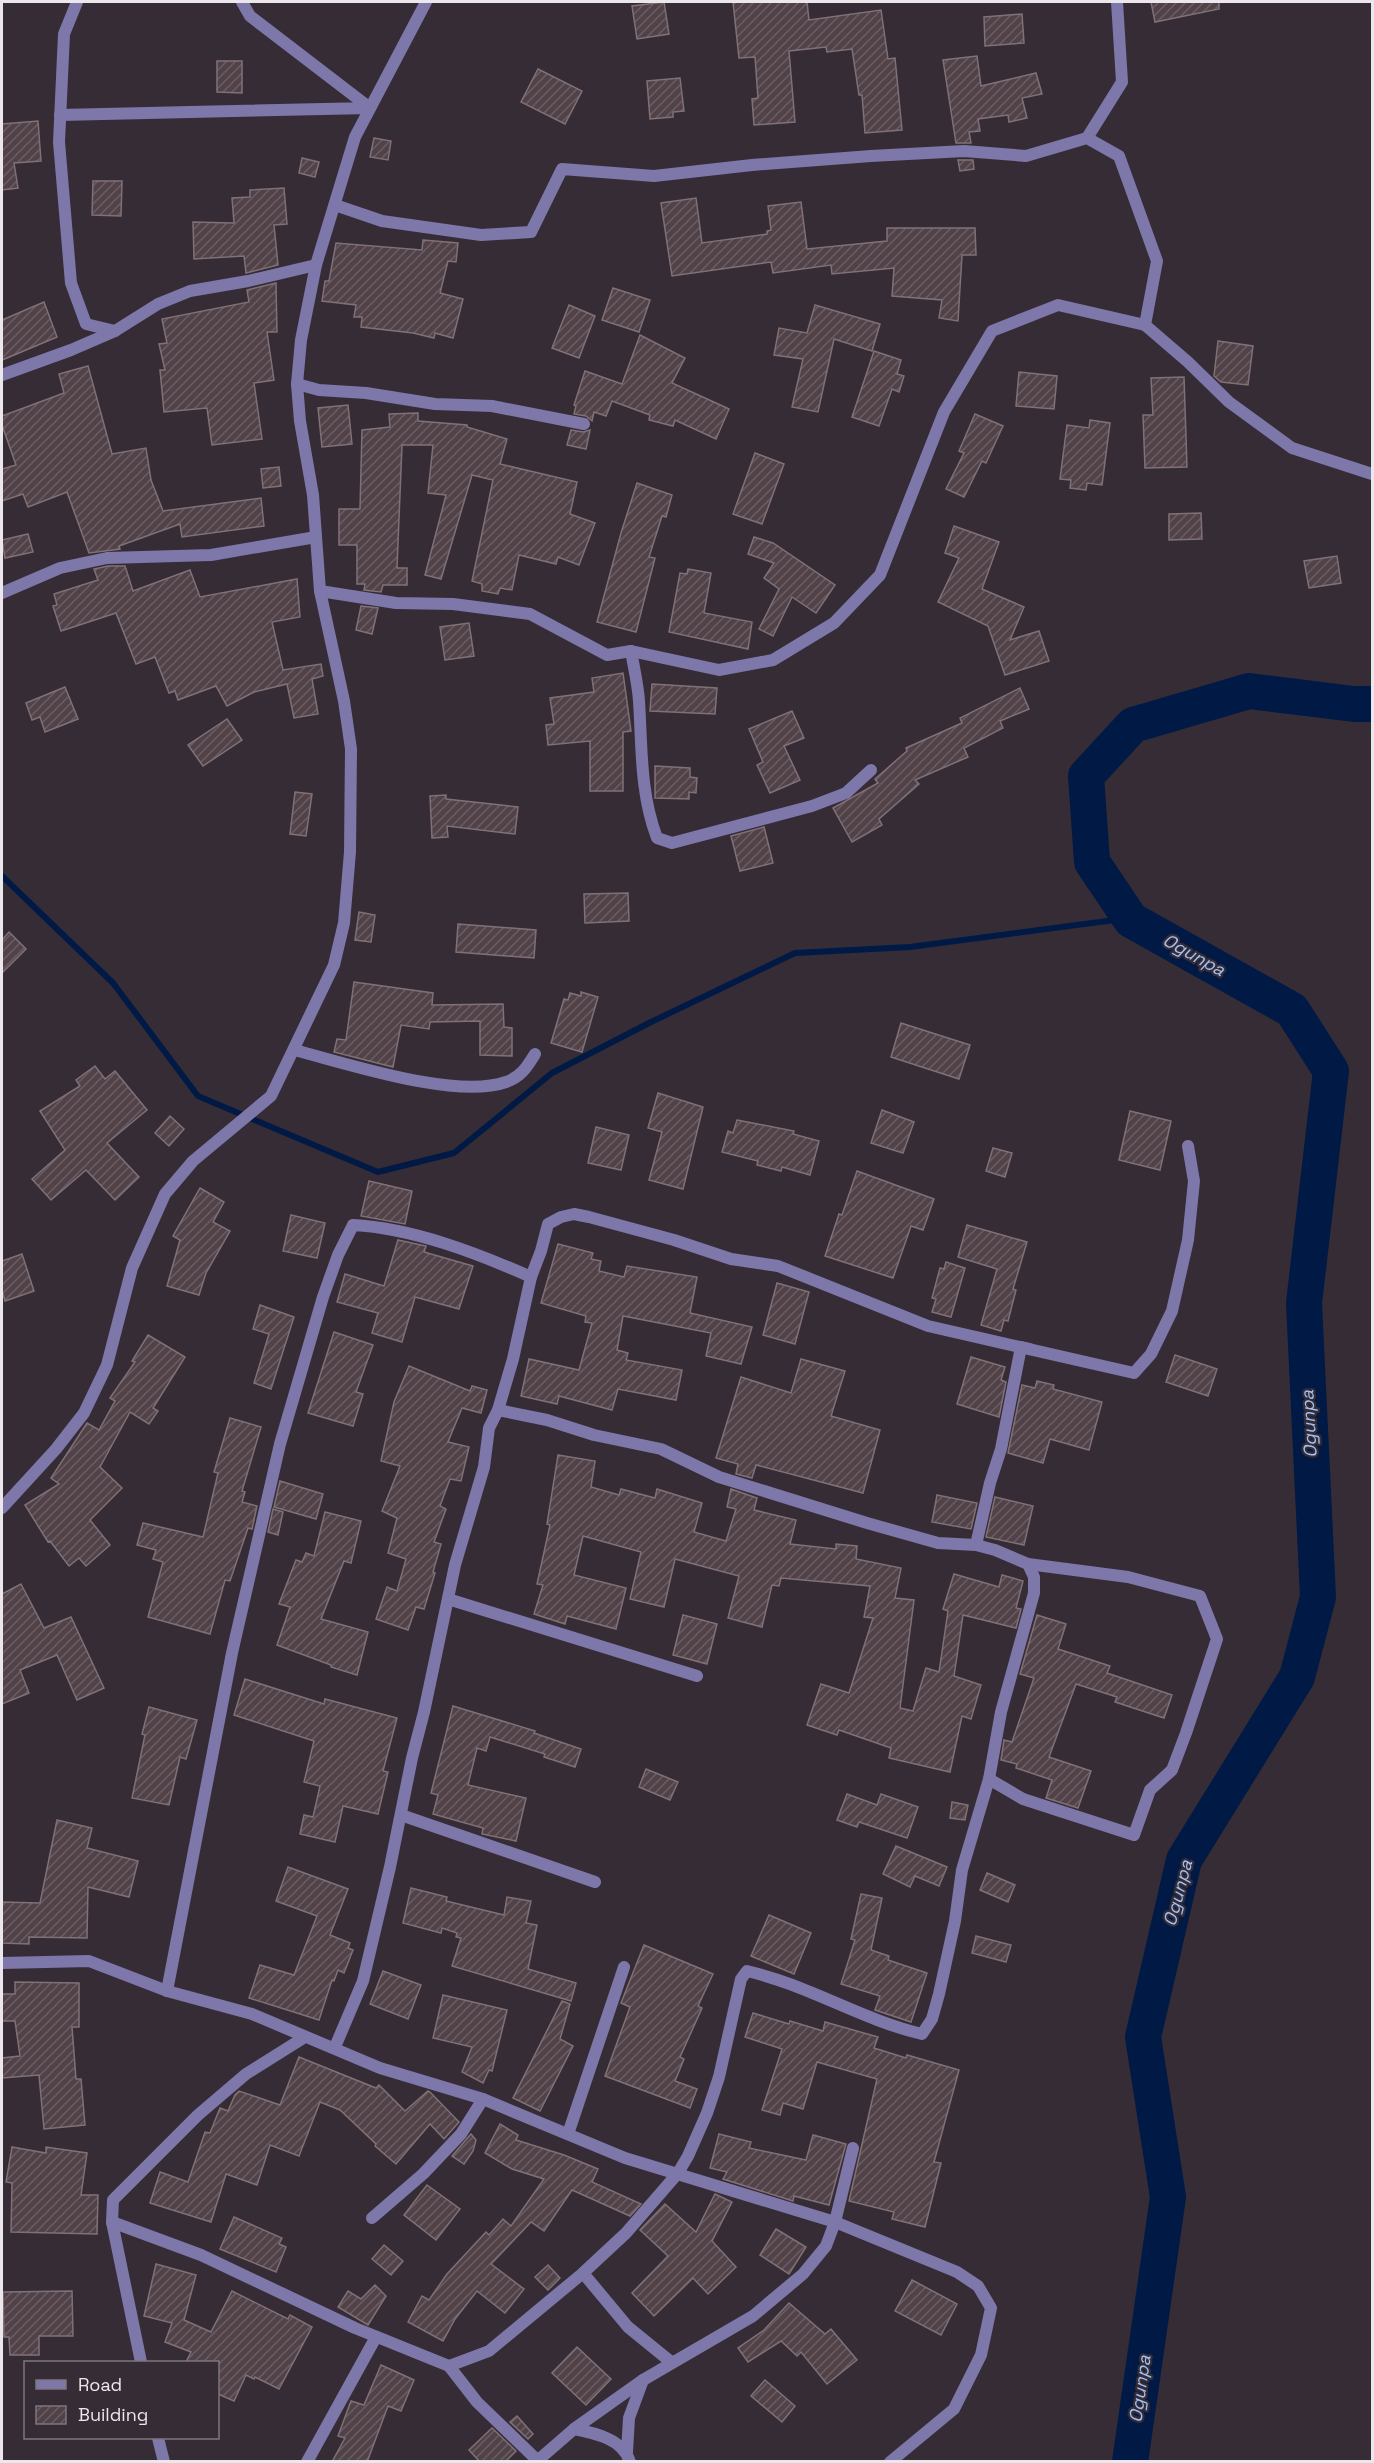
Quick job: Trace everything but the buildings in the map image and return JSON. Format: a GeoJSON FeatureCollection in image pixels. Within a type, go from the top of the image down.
{"type":"FeatureCollection","features":[{"type":"Feature","properties":{"kind":"street"},"geometry":{"type":"LineString","coordinates":[[77,2],[64,34],[59,142],[71,283],[86,324],[115,331]]}},
{"type":"Feature","properties":{"kind":"street"},"geometry":{"type":"LineString","coordinates":[[242,2],[250,16],[370,108]]}},
{"type":"Feature","properties":{"kind":"street"},"geometry":{"type":"LineString","coordinates":[[2,1508],[56,1449],[84,1413],[107,1365],[132,1268],[165,1194],[193,1161],[271,1096],[334,965],[344,923],[350,852],[351,749],[344,700],[320,591],[313,495],[300,421],[297,384],[301,340],[316,265],[355,137],[426,2]]}},
{"type":"Feature","properties":{"kind":"street"},"geometry":{"type":"LineString","coordinates":[[335,205],[382,221],[437,229],[481,235],[531,232],[562,169],[654,176],[752,165],[882,155],[964,151],[1026,156],[1087,138],[1122,82],[1117,2]]}},
{"type":"Feature","properties":{"kind":"street"},"geometry":{"type":"LineString","coordinates":[[60,115],[370,108]]}},
{"type":"Feature","properties":{"kind":"street"},"geometry":{"type":"LineString","coordinates":[[1087,138],[1119,156],[1157,261],[1145,326]]}},
{"type":"Feature","properties":{"kind":"street"},"geometry":{"type":"LineString","coordinates":[[2,375],[115,331],[158,304],[190,291],[248,281],[316,265]]}},
{"type":"Feature","properties":{"kind":"street"},"geometry":{"type":"LineString","coordinates":[[320,591],[396,603],[453,604],[530,614],[607,655],[631,651],[719,670],[773,660],[834,623],[879,575],[944,412],[992,331],[1058,305],[1145,326],[1188,362],[1229,402],[1292,448],[1372,474]]}},
{"type":"Feature","properties":{"kind":"street"},"geometry":{"type":"LineString","coordinates":[[297,384],[319,390],[366,393],[435,404],[492,406],[584,424]]}},
{"type":"Feature","properties":{"kind":"street"},"geometry":{"type":"LineString","coordinates":[[2,593],[60,568],[107,558],[211,555],[316,537]]}},
{"type":"Feature","properties":{"kind":"street"},"geometry":{"type":"LineString","coordinates":[[631,651],[639,700],[640,757],[647,814],[657,838],[672,843],[812,806],[846,793],[871,770]]}},
{"type":"Feature","properties":{"kind":"street"},"geometry":{"type":"LineString","coordinates":[[294,1050],[421,1083],[478,1087],[506,1082],[524,1072],[535,1054]]}},
{"type":"Feature","properties":{"kind":"street"},"geometry":{"type":"LineString","coordinates":[[1134,1373],[1151,1354],[1172,1311],[1188,1240],[1194,1181],[1188,1146]]}},
{"type":"Feature","properties":{"kind":"street"},"geometry":{"type":"LineString","coordinates":[[335,2047],[363,1982],[454,1565],[484,1467],[489,1428],[498,1410],[513,1359],[531,1277],[548,1224],[561,1217],[574,1214],[674,1240],[731,1259],[778,1266],[928,1326],[1134,1373]]}},
{"type":"Feature","properties":{"kind":"street"},"geometry":{"type":"LineString","coordinates":[[166,1991],[232,1653],[280,1444],[323,1297],[352,1225],[375,1226],[412,1235],[483,1256],[531,1277]]}},
{"type":"Feature","properties":{"kind":"street"},"geometry":{"type":"LineString","coordinates":[[976,1545],[990,1483],[1001,1449],[1021,1347],[1134,1373]]}},
{"type":"Feature","properties":{"kind":"street"},"geometry":{"type":"LineString","coordinates":[[498,1410],[547,1420],[594,1435],[661,1449],[719,1477],[867,1523],[938,1542],[976,1545],[1017,1558],[1028,1564],[1128,1577],[1200,1596],[1217,1639],[1172,1770],[1150,1790],[1134,1835],[1023,1799],[989,1779]]}},
{"type":"Feature","properties":{"kind":"street"},"geometry":{"type":"LineString","coordinates":[[449,2366],[489,2351],[583,2274],[626,2233],[678,2173],[707,2113],[719,2077],[741,1979],[747,1971],[780,1980],[922,2034],[932,2019],[939,1994],[955,1921],[962,1870],[989,1779],[1001,1712],[1034,1593],[1034,1576],[1028,1564]]}},
{"type":"Feature","properties":{"kind":"street"},"geometry":{"type":"LineString","coordinates":[[448,1599],[697,1676]]}},
{"type":"Feature","properties":{"kind":"street"},"geometry":{"type":"LineString","coordinates":[[401,1815],[595,1882]]}},
{"type":"Feature","properties":{"kind":"street"},"geometry":{"type":"LineString","coordinates":[[2,1963],[88,1961],[166,1991],[252,2014],[335,2047],[380,2068],[483,2099],[625,2158],[835,2223],[957,2272],[978,2286],[991,2308],[981,2355],[954,2409],[890,2462]]}},
{"type":"Feature","properties":{"kind":"street"},"geometry":{"type":"LineString","coordinates":[[568,2134],[624,1967]]}},
{"type":"Feature","properties":{"kind":"street"},"geometry":{"type":"LineString","coordinates":[[141,2361],[112,2222],[114,2200],[198,2115],[246,2074],[305,2037]]}},
{"type":"Feature","properties":{"kind":"street"},"geometry":{"type":"LineString","coordinates":[[372,2218],[423,2174],[461,2134],[483,2099]]}},
{"type":"Feature","properties":{"kind":"street"},"geometry":{"type":"LineString","coordinates":[[112,2222],[201,2255],[376,2337],[449,2366],[477,2402],[536,2461],[574,2429],[643,2380],[753,2316],[803,2274],[826,2246],[835,2223],[853,2148]]}},
{"type":"Feature","properties":{"kind":"street"},"geometry":{"type":"LineString","coordinates":[[583,2274],[627,2327],[671,2362]]}},
{"type":"Feature","properties":{"kind":"street"},"geometry":{"type":"LineString","coordinates":[[307,2462],[376,2337]]}},
{"type":"Feature","properties":{"kind":"street"},"geometry":{"type":"LineString","coordinates":[[629,2457],[629,2418],[643,2380]]}},
{"type":"Feature","properties":{"kind":"street"},"geometry":{"type":"LineString","coordinates":[[574,2429],[601,2434],[629,2457]]}},
{"type":"Feature","properties":{"kind":"street"},"geometry":{"type":"LineString","coordinates":[[158,2439],[164,2462]]}},
{"type":"Feature","properties":{"kind":"waterway","name":"Ogunpa"},"geometry":{"type":"LineString","coordinates":[[1130,2462],[1168,2197],[1143,2037],[1184,1860],[1297,1677],[1318,1597],[1304,1303],[1331,1071],[1292,1010],[1131,920],[1092,862],[1086,776],[1133,725],[1249,691],[1354,704],[1372,704]]}},
{"type":"Feature","properties":{"kind":"waterway"},"geometry":{"type":"LineString","coordinates":[[2,876],[113,983],[198,1096],[378,1172],[454,1153],[552,1073],[651,1022],[795,953],[910,947],[1130,918]]}}]}
